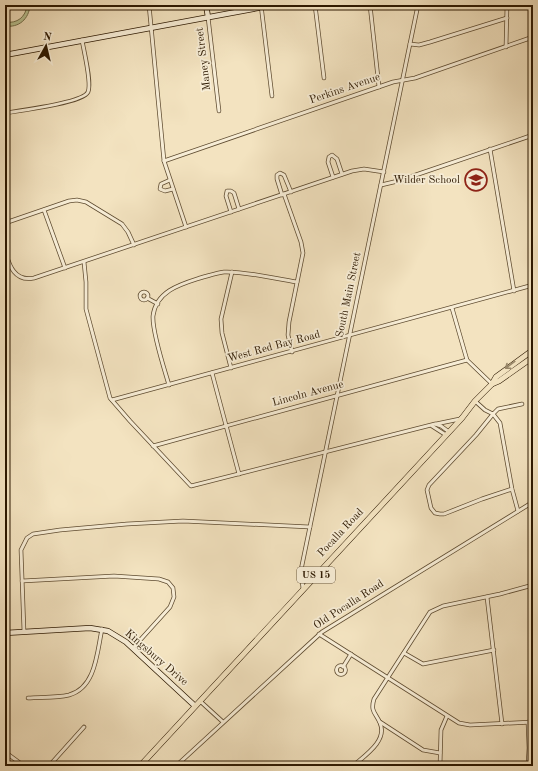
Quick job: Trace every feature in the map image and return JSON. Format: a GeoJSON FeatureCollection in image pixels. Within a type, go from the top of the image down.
{"type":"FeatureCollection","features":[{"type":"Feature","properties":{"kind":"main road","name":"Pocalla Road"},"geometry":{"type":"LineString","coordinates":[[140,766],[460,419],[492,384],[496,377],[533,350]]}},
{"type":"Feature","properties":{"kind":"main road","name":"Pocalla Road"},"geometry":{"type":"LineString","coordinates":[[492,384],[499,381],[533,357]]}},
{"type":"Feature","properties":{"kind":"street"},"geometry":{"type":"LineString","coordinates":[[149,5],[164,161],[186,227]]}},
{"type":"Feature","properties":{"kind":"street","name":"Maney Street"},"geometry":{"type":"LineString","coordinates":[[206,5],[219,111]]}},
{"type":"Feature","properties":{"kind":"street"},"geometry":{"type":"LineString","coordinates":[[5,55],[261,6],[274,5]]}},
{"type":"Feature","properties":{"kind":"street"},"geometry":{"type":"LineString","coordinates":[[315,5],[324,78]]}},
{"type":"Feature","properties":{"kind":"street"},"geometry":{"type":"LineString","coordinates":[[370,5],[379,87]]}},
{"type":"Feature","properties":{"kind":"street","name":"South Main Street"},"geometry":{"type":"LineString","coordinates":[[303,589],[301,570],[418,5]]}},
{"type":"Feature","properties":{"kind":"street"},"geometry":{"type":"LineString","coordinates":[[506,47],[507,5]]}},
{"type":"Feature","properties":{"kind":"street"},"geometry":{"type":"LineString","coordinates":[[261,6],[272,96]]}},
{"type":"Feature","properties":{"kind":"street"},"geometry":{"type":"LineString","coordinates":[[410,44],[419,45],[507,18]]}},
{"type":"Feature","properties":{"kind":"street","name":"Perkins Avenue"},"geometry":{"type":"LineString","coordinates":[[164,161],[379,87],[415,78],[533,37]]}},
{"type":"Feature","properties":{"kind":"street"},"geometry":{"type":"LineString","coordinates":[[5,113],[69,102],[85,96],[88,92],[89,84],[82,40]]}},
{"type":"Feature","properties":{"kind":"street"},"geometry":{"type":"LineString","coordinates":[[381,185],[398,181],[533,135]]}},
{"type":"Feature","properties":{"kind":"street"},"geometry":{"type":"LineString","coordinates":[[490,149],[514,290]]}},
{"type":"Feature","properties":{"kind":"street"},"geometry":{"type":"LineString","coordinates":[[333,177],[328,162],[332,155],[337,159],[342,174]]}},
{"type":"Feature","properties":{"kind":"street"},"geometry":{"type":"LineString","coordinates":[[5,250],[12,269],[18,275],[24,279],[34,278],[342,174],[364,169],[384,172]]}},
{"type":"Feature","properties":{"kind":"street"},"geometry":{"type":"LineString","coordinates":[[291,192],[284,175],[280,173],[278,174],[277,179],[303,253],[288,331],[292,352]]}},
{"type":"Feature","properties":{"kind":"street"},"geometry":{"type":"LineString","coordinates":[[170,180],[161,184],[160,189],[165,191],[173,189]]}},
{"type":"Feature","properties":{"kind":"street"},"geometry":{"type":"LineString","coordinates":[[231,212],[226,196],[227,191],[234,193],[239,209]]}},
{"type":"Feature","properties":{"kind":"street"},"geometry":{"type":"LineString","coordinates":[[5,223],[69,201],[77,200],[86,202],[122,224],[128,232],[134,245]]}},
{"type":"Feature","properties":{"kind":"street"},"geometry":{"type":"LineString","coordinates":[[44,210],[65,268]]}},
{"type":"Feature","properties":{"kind":"street"},"geometry":{"type":"LineString","coordinates":[[84,262],[86,309],[112,400],[191,486],[460,419]]}},
{"type":"Feature","properties":{"kind":"street"},"geometry":{"type":"LineString","coordinates":[[169,385],[154,326],[153,316],[158,304],[166,293],[178,285],[221,273],[232,272],[297,282]]}},
{"type":"Feature","properties":{"kind":"street"},"geometry":{"type":"LineString","coordinates":[[231,368],[222,333],[221,319],[232,272]]}},
{"type":"Feature","properties":{"kind":"street","name":"West Red Bay Road"},"geometry":{"type":"LineString","coordinates":[[112,400],[533,285]]}},
{"type":"Feature","properties":{"kind":"street"},"geometry":{"type":"LineString","coordinates":[[147,298],[158,304]]}},
{"type":"Feature","properties":{"kind":"street"},"geometry":{"type":"LineString","coordinates":[[452,308],[467,360],[492,384]]}},
{"type":"Feature","properties":{"kind":"street","name":"Lincoln Avenue"},"geometry":{"type":"LineString","coordinates":[[154,446],[467,360]]}},
{"type":"Feature","properties":{"kind":"street"},"geometry":{"type":"LineString","coordinates":[[212,373],[239,474]]}},
{"type":"Feature","properties":{"kind":"street"},"geometry":{"type":"LineString","coordinates":[[475,401],[485,410],[493,414],[500,423],[512,489],[518,511]]}},
{"type":"Feature","properties":{"kind":"street"},"geometry":{"type":"LineString","coordinates":[[512,489],[442,514],[435,513],[431,508],[427,490],[429,485],[498,409],[522,404]]}},
{"type":"Feature","properties":{"kind":"street"},"geometry":{"type":"LineString","coordinates":[[436,424],[441,426],[447,433]]}},
{"type":"Feature","properties":{"kind":"street"},"geometry":{"type":"LineString","coordinates":[[430,426],[447,433]]}},
{"type":"Feature","properties":{"kind":"street","name":"Old Pocalla Road"},"geometry":{"type":"LineString","coordinates":[[176,766],[319,634],[533,502]]}},
{"type":"Feature","properties":{"kind":"street"},"geometry":{"type":"LineString","coordinates":[[24,632],[21,550],[27,538],[33,534],[119,525],[183,522],[310,527]]}},
{"type":"Feature","properties":{"kind":"street"},"geometry":{"type":"LineString","coordinates":[[22,581],[114,576],[154,578],[168,582],[174,591],[173,602],[164,615],[133,648]]}},
{"type":"Feature","properties":{"kind":"street"},"geometry":{"type":"LineString","coordinates":[[440,753],[418,748],[380,722],[373,711],[373,703],[426,618],[434,610],[443,606],[487,597],[533,585]]}},
{"type":"Feature","properties":{"kind":"street"},"geometry":{"type":"LineString","coordinates":[[487,597],[502,724]]}},
{"type":"Feature","properties":{"kind":"street","name":"Kingsbury Drive"},"geometry":{"type":"LineString","coordinates":[[5,633],[90,628],[114,634],[133,648],[196,706]]}},
{"type":"Feature","properties":{"kind":"street"},"geometry":{"type":"LineString","coordinates":[[28,698],[68,696],[80,690],[93,673],[102,630]]}},
{"type":"Feature","properties":{"kind":"street"},"geometry":{"type":"LineString","coordinates":[[319,634],[456,722],[465,725],[533,722]]}},
{"type":"Feature","properties":{"kind":"street"},"geometry":{"type":"LineString","coordinates":[[404,653],[423,664],[494,650]]}},
{"type":"Feature","properties":{"kind":"street"},"geometry":{"type":"LineString","coordinates":[[343,666],[351,654]]}},
{"type":"Feature","properties":{"kind":"street"},"geometry":{"type":"LineString","coordinates":[[200,701],[223,722]]}},
{"type":"Feature","properties":{"kind":"street"},"geometry":{"type":"LineString","coordinates":[[440,766],[441,730],[447,716]]}},
{"type":"Feature","properties":{"kind":"street"},"geometry":{"type":"LineString","coordinates":[[353,766],[376,745],[381,732],[380,722]]}},
{"type":"Feature","properties":{"kind":"street"},"geometry":{"type":"LineString","coordinates":[[528,722],[528,766]]}},
{"type":"Feature","properties":{"kind":"street"},"geometry":{"type":"LineString","coordinates":[[49,766],[84,727]]}},
{"type":"Feature","properties":{"kind":"street"},"geometry":{"type":"LineString","coordinates":[[5,752],[24,766]]}},
{"type":"Feature","properties":{"kind":"green space"},"geometry":{"type":"Polygon","coordinates":[[[27,5],[30,5],[28,14],[22,22],[15,26],[5,26],[5,22],[13,22],[20,19],[25,13],[27,5]]]}},
{"type":"Feature","properties":{"kind":"place","name":"Wilder School"},"geometry":{"type":"Point","coordinates":[476,180]}}]}
